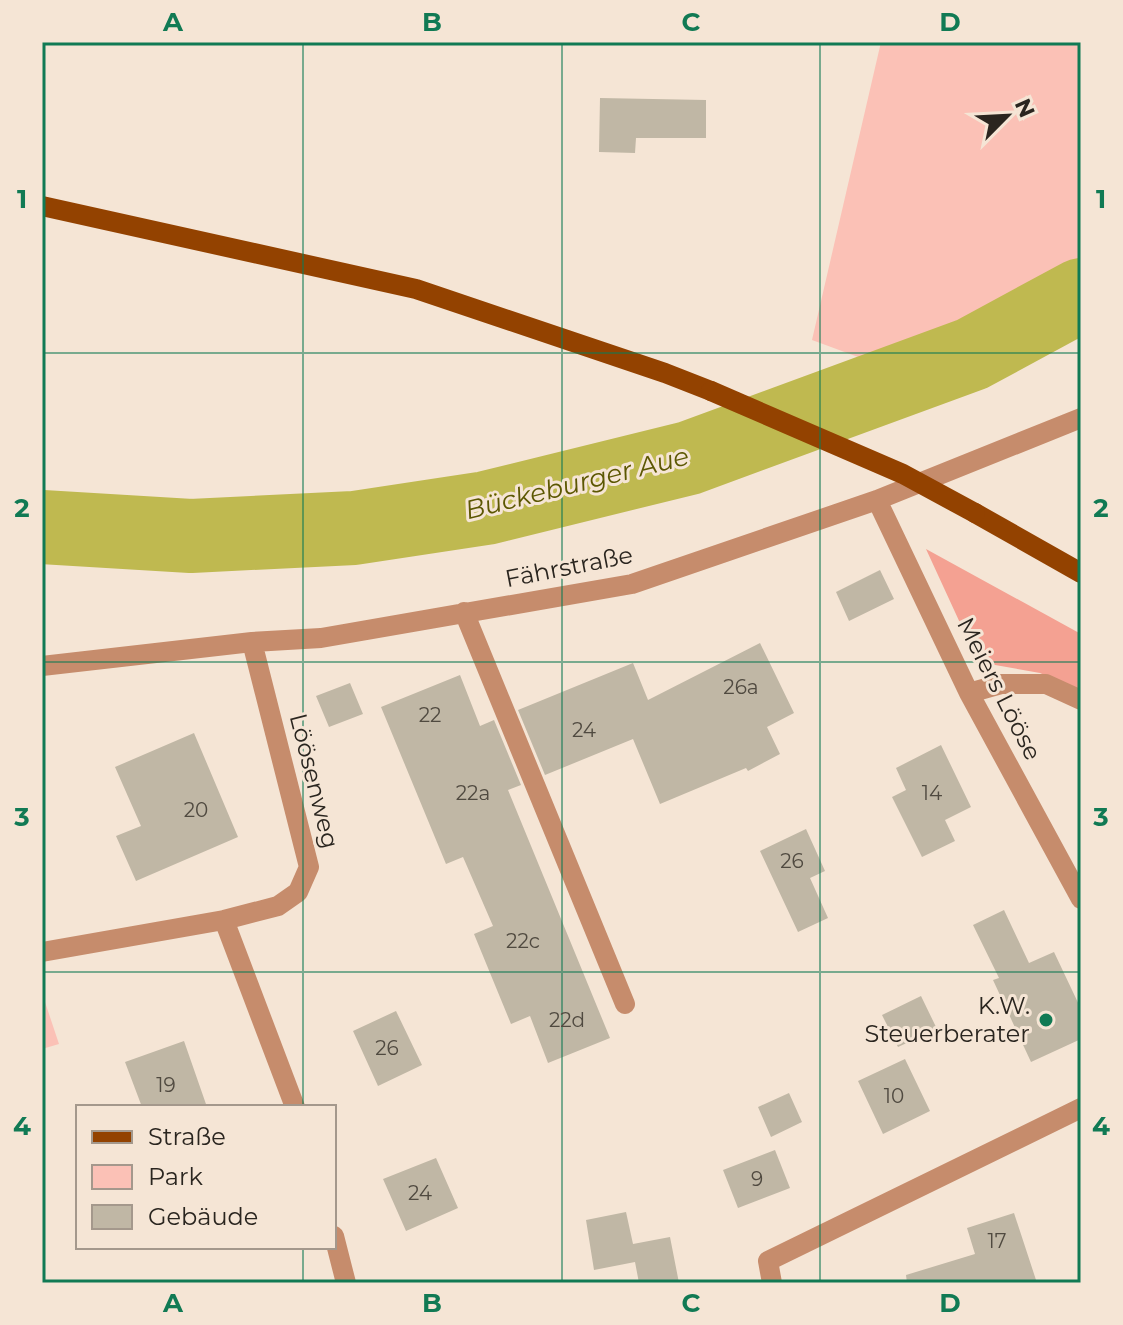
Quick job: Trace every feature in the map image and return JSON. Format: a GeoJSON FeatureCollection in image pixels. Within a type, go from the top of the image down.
{"type":"FeatureCollection","features":[{"type":"Feature","properties":{"kind":"main road"},"geometry":{"type":"LineString","coordinates":[[42,206],[416,289],[665,373],[903,474],[1081,573]]}},
{"type":"Feature","properties":{"kind":"street","name":"Fährstraße"},"geometry":{"type":"LineString","coordinates":[[42,666],[252,642],[321,638],[632,584],[877,500],[1081,418]]}},
{"type":"Feature","properties":{"kind":"street","name":"Meiers Lööse"},"geometry":{"type":"LineString","coordinates":[[877,500],[969,693],[1081,899]]}},
{"type":"Feature","properties":{"kind":"street"},"geometry":{"type":"LineString","coordinates":[[464,612],[625,1004]]}},
{"type":"Feature","properties":{"kind":"street","name":"Löösenweg"},"geometry":{"type":"LineString","coordinates":[[42,952],[224,920],[278,906],[298,892],[309,867],[252,642]]}},
{"type":"Feature","properties":{"kind":"street"},"geometry":{"type":"LineString","coordinates":[[969,693],[1001,684],[1046,684],[1081,700]]}},
{"type":"Feature","properties":{"kind":"street"},"geometry":{"type":"LineString","coordinates":[[224,920],[294,1105]]}},
{"type":"Feature","properties":{"kind":"street"},"geometry":{"type":"LineString","coordinates":[[772,1283],[768,1261],[1081,1108]]}},
{"type":"Feature","properties":{"kind":"street"},"geometry":{"type":"LineString","coordinates":[[336,1244],[346,1283]]}},
{"type":"Feature","properties":{"kind":"green space"},"geometry":{"type":"Polygon","coordinates":[[[881,42],[1081,42],[1081,280],[888,368],[812,340],[881,42]]]}},
{"type":"Feature","properties":{"kind":"green space"},"geometry":{"type":"Polygon","coordinates":[[[42,993],[59,1044],[42,1049],[42,993]]]}},
{"type":"Feature","properties":{"kind":"shaded area"},"geometry":{"type":"Polygon","coordinates":[[[926,549],[1081,634],[1081,692],[1040,673],[978,662],[926,549]]]}},
{"type":"Feature","properties":{"kind":"building"},"geometry":{"type":"Polygon","coordinates":[[[600,98],[706,100],[706,138],[636,138],[635,153],[599,152],[600,98]]]}},
{"type":"Feature","properties":{"kind":"building"},"geometry":{"type":"Polygon","coordinates":[[[880,570],[894,599],[849,621],[836,592],[880,570]]]}},
{"type":"Feature","properties":{"kind":"building"},"geometry":{"type":"Polygon","coordinates":[[[760,643],[794,713],[767,727],[780,754],[748,771],[746,768],[660,804],[633,739],[545,775],[518,710],[633,663],[648,700],[760,643]]]}},
{"type":"Feature","properties":{"kind":"building"},"geometry":{"type":"Polygon","coordinates":[[[460,675],[480,726],[494,720],[521,785],[508,790],[610,1038],[548,1063],[530,1016],[511,1024],[474,934],[493,926],[463,857],[446,864],[381,707],[460,675]]]}},
{"type":"Feature","properties":{"kind":"building"},"geometry":{"type":"Polygon","coordinates":[[[350,683],[363,714],[329,727],[316,696],[350,683]]]}},
{"type":"Feature","properties":{"kind":"building"},"geometry":{"type":"Polygon","coordinates":[[[194,733],[238,837],[136,881],[116,836],[141,826],[115,767],[194,733]]]}},
{"type":"Feature","properties":{"kind":"building"},"geometry":{"type":"Polygon","coordinates":[[[941,745],[971,807],[945,820],[955,841],[922,857],[892,797],[906,790],[896,768],[941,745]]]}},
{"type":"Feature","properties":{"kind":"building"},"geometry":{"type":"Polygon","coordinates":[[[806,829],[825,871],[810,878],[828,918],[798,932],[760,851],[806,829]]]}},
{"type":"Feature","properties":{"kind":"building","name":"K.W. Steuerberater"},"geometry":{"type":"Polygon","coordinates":[[[1004,910],[1029,963],[1054,952],[1081,1009],[1081,1039],[1031,1062],[993,980],[999,978],[973,925],[1004,910]]]}},
{"type":"Feature","properties":{"kind":"building"},"geometry":{"type":"Polygon","coordinates":[[[921,996],[937,1029],[898,1047],[882,1015],[921,996]]]}},
{"type":"Feature","properties":{"kind":"building"},"geometry":{"type":"Polygon","coordinates":[[[396,1011],[422,1065],[378,1086],[353,1031],[396,1011]]]}},
{"type":"Feature","properties":{"kind":"building"},"geometry":{"type":"Polygon","coordinates":[[[184,1041],[206,1105],[141,1105],[125,1062],[184,1041]]]}},
{"type":"Feature","properties":{"kind":"building"},"geometry":{"type":"Polygon","coordinates":[[[905,1059],[930,1111],[883,1134],[858,1081],[905,1059]]]}},
{"type":"Feature","properties":{"kind":"building"},"geometry":{"type":"Polygon","coordinates":[[[789,1093],[802,1122],[771,1137],[758,1107],[789,1093]]]}},
{"type":"Feature","properties":{"kind":"building"},"geometry":{"type":"Polygon","coordinates":[[[775,1150],[790,1188],[738,1208],[723,1170],[775,1150]]]}},
{"type":"Feature","properties":{"kind":"building"},"geometry":{"type":"Polygon","coordinates":[[[436,1158],[458,1208],[406,1231],[383,1179],[436,1158]]]}},
{"type":"Feature","properties":{"kind":"building"},"geometry":{"type":"Polygon","coordinates":[[[626,1212],[633,1244],[670,1237],[679,1283],[639,1283],[635,1262],[594,1270],[586,1220],[626,1212]]]}},
{"type":"Feature","properties":{"kind":"building"},"geometry":{"type":"Polygon","coordinates":[[[1014,1213],[1037,1283],[907,1283],[906,1275],[975,1254],[967,1228],[1014,1213]]]}},
{"type":"Feature","properties":{"kind":"waterway","name":"Bückeburger Aue"},"geometry":{"type":"LineString","coordinates":[[42,527],[191,536],[354,528],[486,508],[689,458],[972,354],[1081,295]]}},
{"type":"Feature","properties":{"kind":"place","name":"K.W. Steuerberater"},"geometry":{"type":"Point","coordinates":[1046,1020]}}]}
